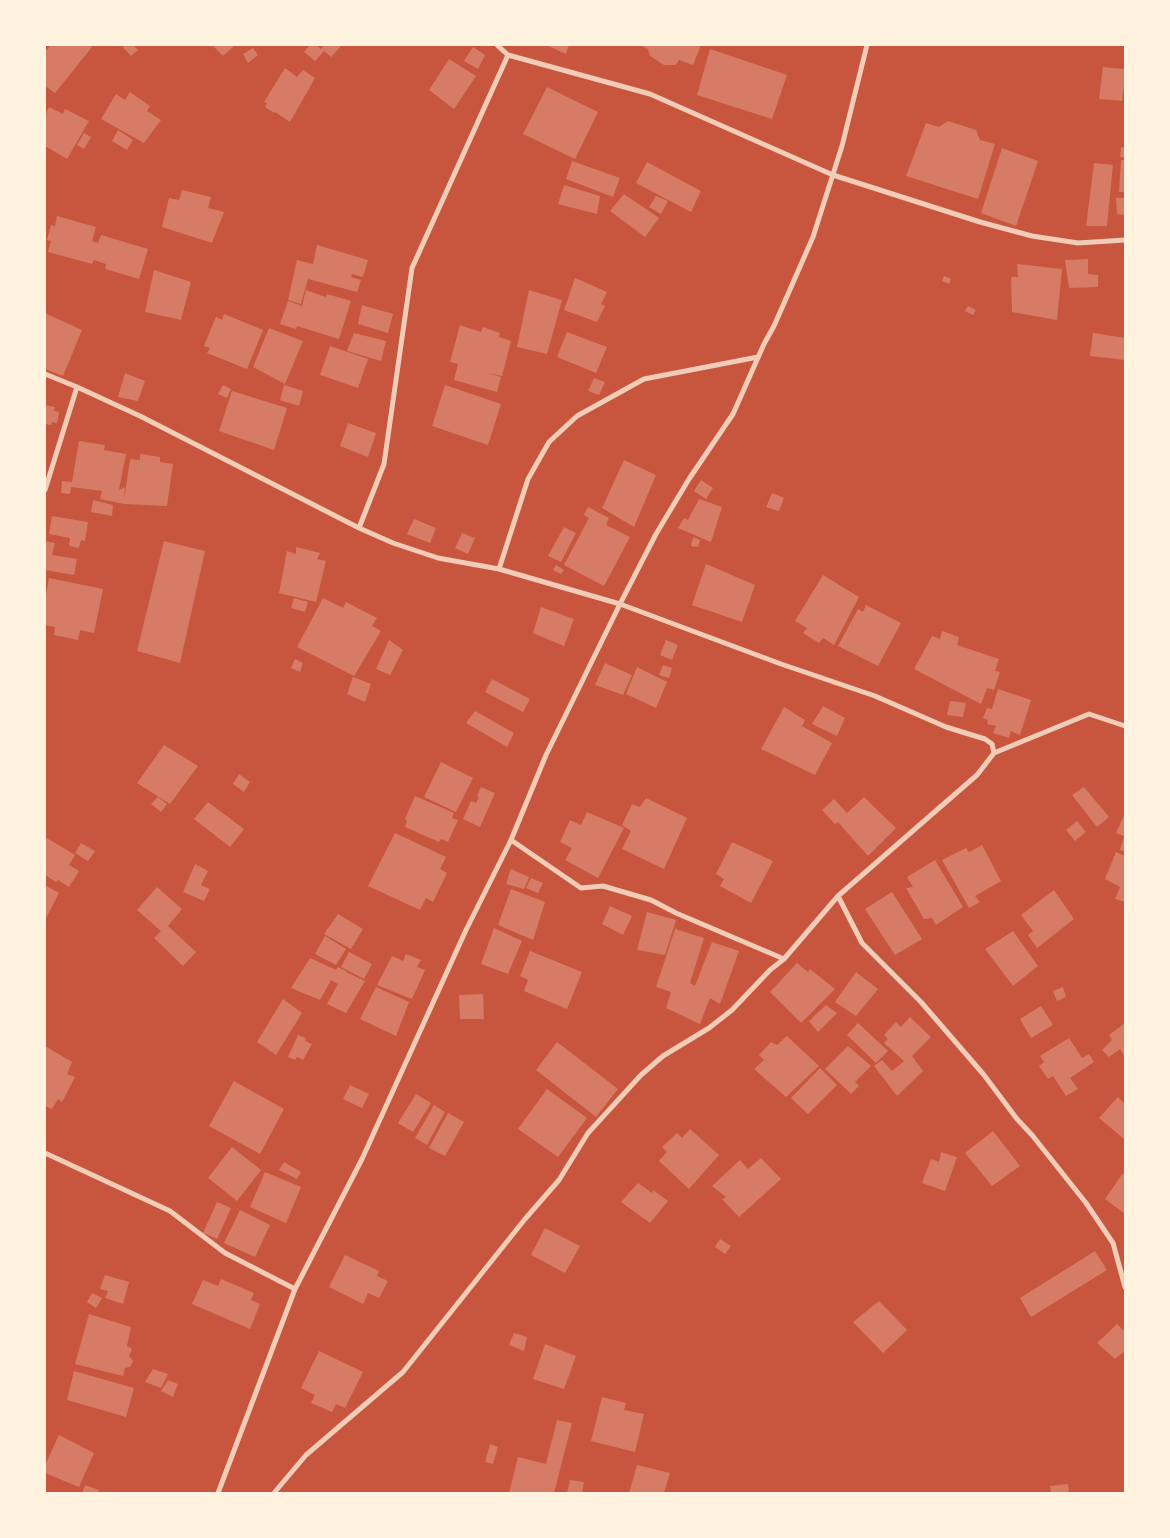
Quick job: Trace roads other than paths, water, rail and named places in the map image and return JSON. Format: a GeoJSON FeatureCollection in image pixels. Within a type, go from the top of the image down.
{"type":"FeatureCollection","features":[{"type":"Feature","properties":{"kind":"street"},"geometry":{"type":"LineString","coordinates":[[497,45],[508,55],[650,94],[833,175],[980,222],[1032,236],[1078,243],[1125,240]]}},
{"type":"Feature","properties":{"kind":"street"},"geometry":{"type":"LineString","coordinates":[[218,1493],[295,1289],[362,1159],[466,930],[511,840],[546,754],[656,534],[689,479],[733,414],[774,326],[813,236],[842,146],[867,45]]}},
{"type":"Feature","properties":{"kind":"street"},"geometry":{"type":"LineString","coordinates":[[359,528],[384,464],[412,268],[508,55]]}},
{"type":"Feature","properties":{"kind":"street"},"geometry":{"type":"LineString","coordinates":[[499,569],[528,479],[549,442],[577,416],[644,379],[758,358]]}},
{"type":"Feature","properties":{"kind":"street"},"geometry":{"type":"LineString","coordinates":[[45,374],[140,416],[359,528],[393,543],[438,558],[499,569],[620,604],[781,664],[875,696],[946,727],[985,739],[992,744],[994,753]]}},
{"type":"Feature","properties":{"kind":"street"},"geometry":{"type":"LineString","coordinates":[[45,490],[77,387]]}},
{"type":"Feature","properties":{"kind":"street"},"geometry":{"type":"LineString","coordinates":[[274,1493],[306,1455],[403,1372],[525,1219],[559,1180],[588,1133],[641,1075],[663,1056],[710,1028],[732,1010],[770,970],[784,959],[838,896],[976,775],[994,753],[1088,714],[1125,726]]}},
{"type":"Feature","properties":{"kind":"street"},"geometry":{"type":"LineString","coordinates":[[511,840],[581,888],[603,886],[651,900],[676,913],[784,959]]}},
{"type":"Feature","properties":{"kind":"street"},"geometry":{"type":"LineString","coordinates":[[838,896],[862,943],[921,1002],[984,1075],[1017,1120],[1032,1135],[1086,1203],[1113,1243],[1125,1287]]}},
{"type":"Feature","properties":{"kind":"street"},"geometry":{"type":"LineString","coordinates":[[45,1153],[170,1211],[225,1252],[295,1289]]}}]}
